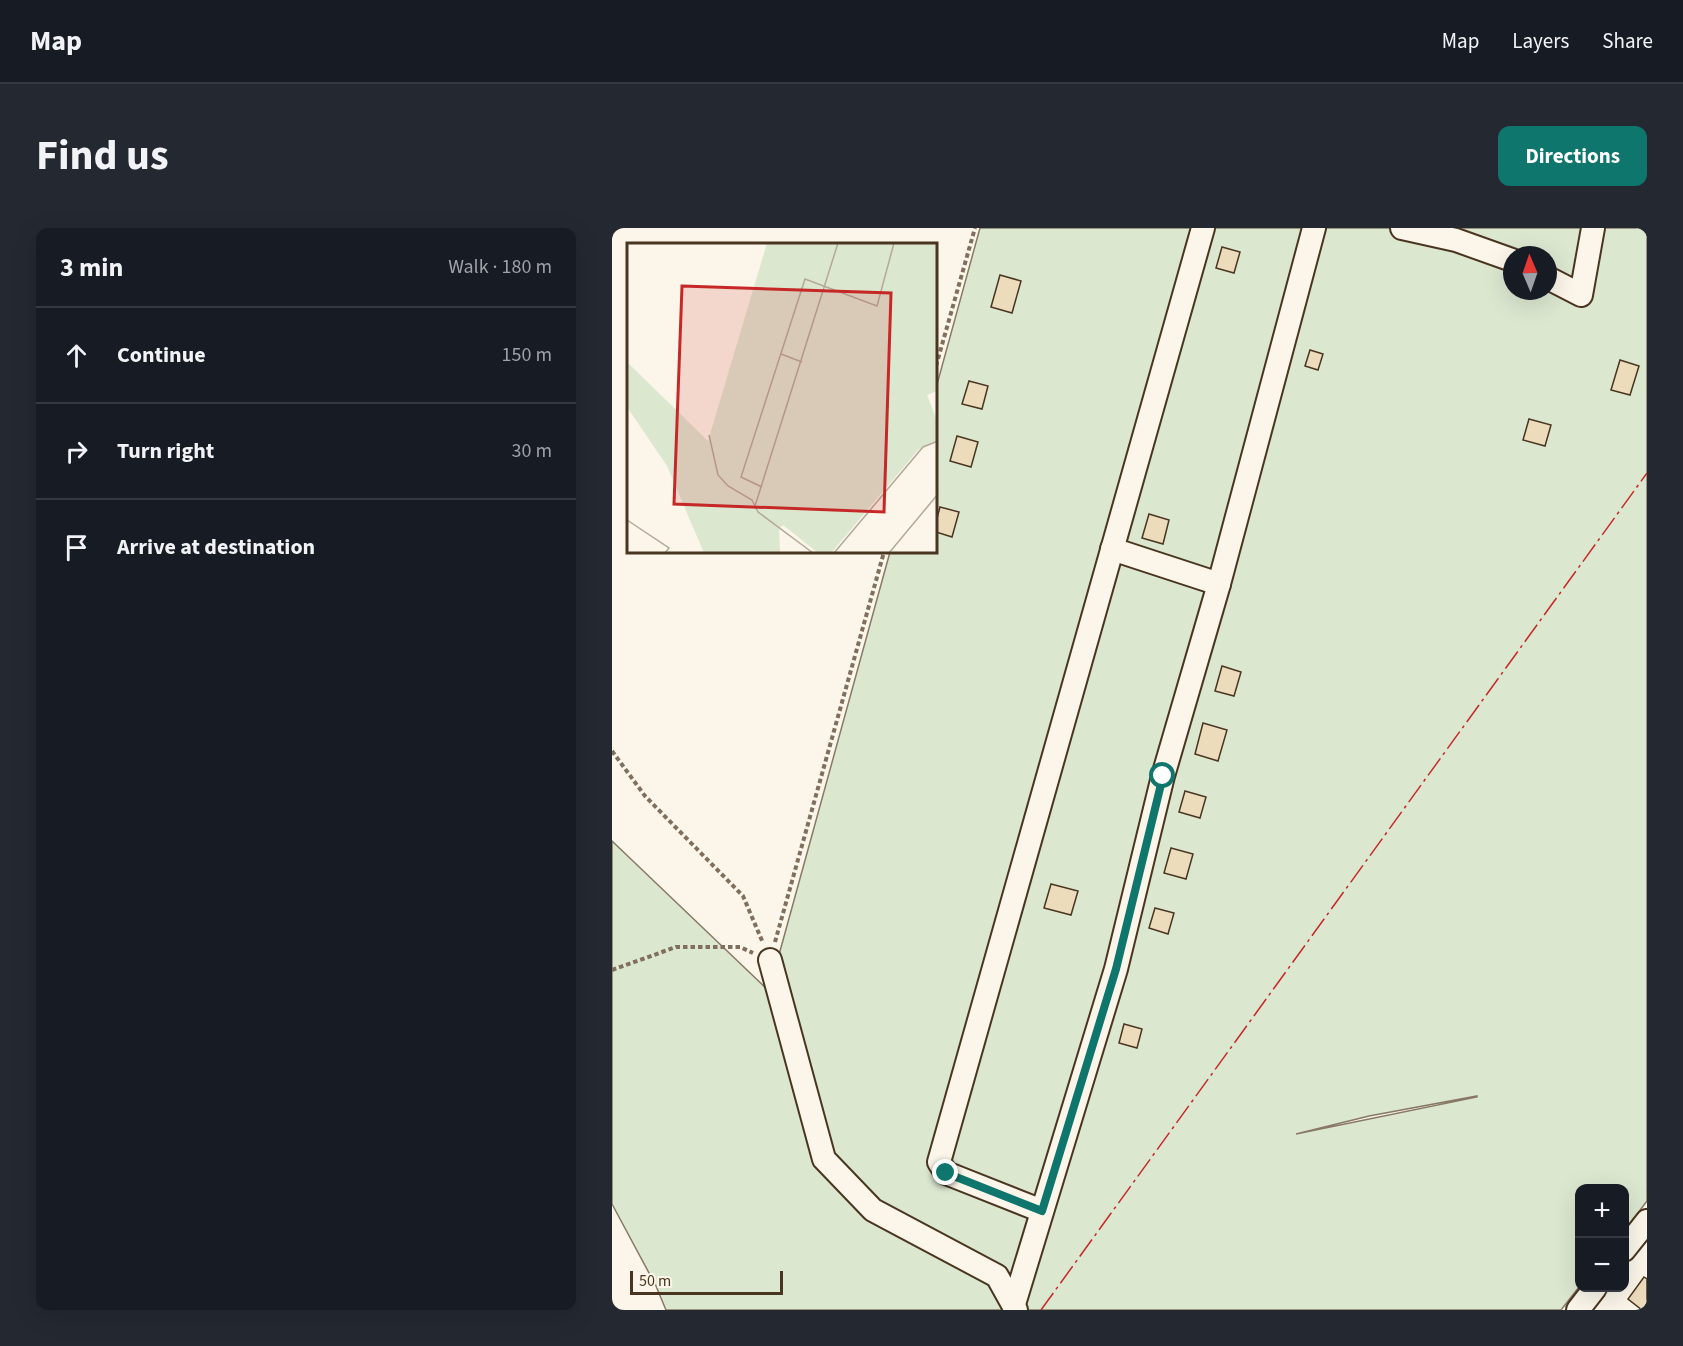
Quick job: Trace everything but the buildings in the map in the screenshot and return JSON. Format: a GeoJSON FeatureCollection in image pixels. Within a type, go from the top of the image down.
{"type":"FeatureCollection","features":[{"type":"Feature","properties":{"kind":"street"},"geometry":{"type":"LineString","coordinates":[[1042,1211],[946,1173],[939,1162],[1203,228]]}},
{"type":"Feature","properties":{"kind":"street"},"geometry":{"type":"LineString","coordinates":[[1015,1307],[1116,969],[1163,776],[1219,584],[1314,228]]}},
{"type":"Feature","properties":{"kind":"street"},"geometry":{"type":"LineString","coordinates":[[1402,228],[1456,240],[1503,257]]}},
{"type":"Feature","properties":{"kind":"street"},"geometry":{"type":"LineString","coordinates":[[1557,283],[1581,295],[1593,228]]}},
{"type":"Feature","properties":{"kind":"street"},"geometry":{"type":"LineString","coordinates":[[1112,549],[1219,584]]}},
{"type":"Feature","properties":{"kind":"street"},"geometry":{"type":"LineString","coordinates":[[770,960],[824,1159],[873,1210],[997,1276],[1015,1307]]}},
{"type":"Feature","properties":{"kind":"street"},"geometry":{"type":"LineString","coordinates":[[1629,1244],[1647,1221]]}},
{"type":"Feature","properties":{"kind":"street"},"geometry":{"type":"LineString","coordinates":[[1578,1310],[1591,1292]]}},
{"type":"Feature","properties":{"kind":"path"},"geometry":{"type":"LineString","coordinates":[[938,359],[975,228]]}},
{"type":"Feature","properties":{"kind":"path"},"geometry":{"type":"LineString","coordinates":[[770,960],[883,554]]}},
{"type":"Feature","properties":{"kind":"path"},"geometry":{"type":"LineString","coordinates":[[612,751],[645,796],[742,896],[770,960]]}},
{"type":"Feature","properties":{"kind":"path"},"geometry":{"type":"LineString","coordinates":[[612,970],[676,947],[740,947],[770,960]]}},
{"type":"Feature","properties":{"kind":"green space"},"geometry":{"type":"Polygon","coordinates":[[[980,228],[1647,228],[1647,1201],[1629,1225],[1629,1184],[1575,1184],[1575,1292],[1561,1310],[666,1310],[656,1286],[612,1204],[612,841],[769,991],[889,554],[938,554],[938,381],[980,228]],[[1477,1096],[1369,1116],[1296,1134],[1477,1097],[1477,1096]]]}},
{"type":"Feature","properties":{"kind":"power"},"geometry":{"type":"LineString","coordinates":[[1041,1310],[1647,473]]}},
{"type":"Feature","properties":{"kind":"route"},"geometry":{"type":"LineString","coordinates":[[946,1173],[1042,1211],[1116,969],[1163,776]]}}]}
